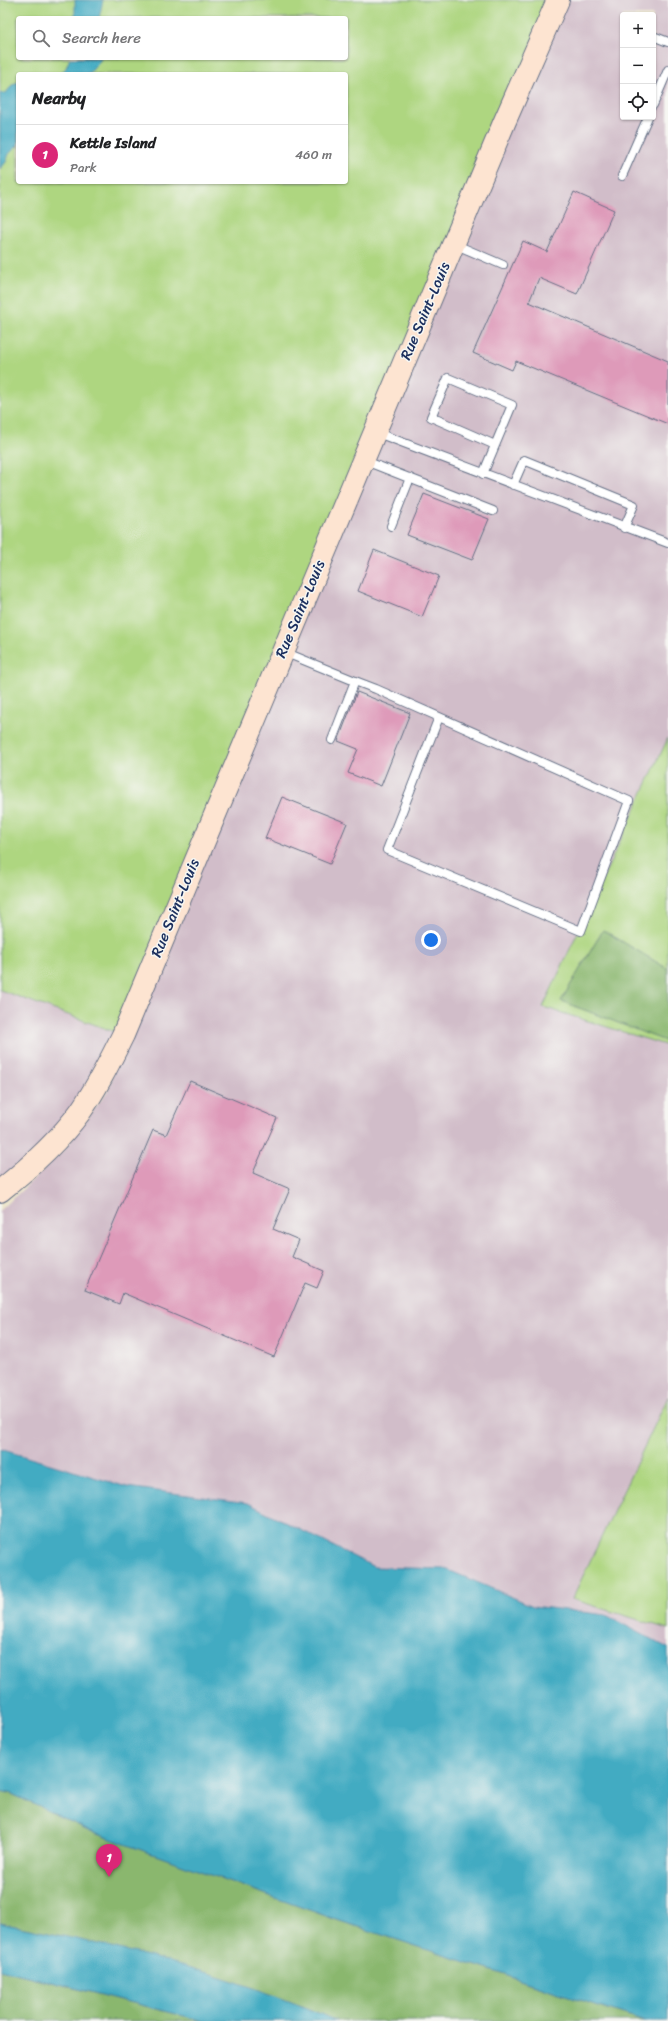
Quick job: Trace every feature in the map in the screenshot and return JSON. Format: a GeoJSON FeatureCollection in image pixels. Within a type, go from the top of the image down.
{"type":"FeatureCollection","features":[{"type":"Feature","properties":{"kind":"street","name":"Rue Saint-Louis"},"geometry":{"type":"LineString","coordinates":[[0,1191],[19,1176],[60,1137],[80,1113],[105,1071],[123,1035],[362,460],[520,85],[558,0]]}},
{"type":"Feature","properties":{"kind":"lane"},"geometry":{"type":"LineString","coordinates":[[656,37],[668,42]]}},
{"type":"Feature","properties":{"kind":"lane"},"geometry":{"type":"LineString","coordinates":[[656,97],[668,70]]}},
{"type":"Feature","properties":{"kind":"lane"},"geometry":{"type":"LineString","coordinates":[[622,176],[647,120]]}},
{"type":"Feature","properties":{"kind":"lane"},"geometry":{"type":"LineString","coordinates":[[454,243],[503,265]]}},
{"type":"Feature","properties":{"kind":"lane"},"geometry":{"type":"LineString","coordinates":[[483,474],[512,405],[448,378],[431,417],[495,445]]}},
{"type":"Feature","properties":{"kind":"lane"},"geometry":{"type":"LineString","coordinates":[[374,432],[624,528],[668,543]]}},
{"type":"Feature","properties":{"kind":"lane"},"geometry":{"type":"LineString","coordinates":[[362,460],[493,511]]}},
{"type":"Feature","properties":{"kind":"lane"},"geometry":{"type":"LineString","coordinates":[[513,485],[524,460],[634,505],[624,528]]}},
{"type":"Feature","properties":{"kind":"lane"},"geometry":{"type":"LineString","coordinates":[[391,526],[410,478]]}},
{"type":"Feature","properties":{"kind":"lane"},"geometry":{"type":"LineString","coordinates":[[282,651],[439,717],[629,801],[580,931],[387,850],[439,717]]}},
{"type":"Feature","properties":{"kind":"lane"},"geometry":{"type":"LineString","coordinates":[[332,740],[355,681]]}},
{"type":"Feature","properties":{"kind":"shaded area"},"geometry":{"type":"Polygon","coordinates":[[[558,0],[668,0],[668,1670],[0,1456],[0,1211],[64,1150],[109,1089],[122,1037],[105,1071],[0,1191],[0,990],[123,1035],[558,0]]]}},
{"type":"Feature","properties":{"kind":"green space"},"geometry":{"type":"Polygon","coordinates":[[[0,0],[558,0],[123,1035],[0,990],[0,0]]]}},
{"type":"Feature","properties":{"kind":"green space"},"geometry":{"type":"Polygon","coordinates":[[[668,738],[668,969],[603,930],[561,1001],[668,1042],[668,1046],[543,1007],[668,738]]]}},
{"type":"Feature","properties":{"kind":"green space"},"geometry":{"type":"Polygon","coordinates":[[[603,930],[668,969],[668,1042],[561,1001],[603,930]]]}},
{"type":"Feature","properties":{"kind":"green space"},"geometry":{"type":"Polygon","coordinates":[[[668,1397],[668,1629],[572,1599],[668,1397]]]}},
{"type":"Feature","properties":{"kind":"green space"},"geometry":{"type":"Polygon","coordinates":[[[0,1791],[12,1794],[97,1834],[340,1921],[645,2021],[336,2021],[254,1988],[213,1975],[128,1952],[0,1923],[0,1791]]]}},
{"type":"Feature","properties":{"kind":"green space"},"geometry":{"type":"Polygon","coordinates":[[[0,1969],[19,1974],[204,2021],[0,2021],[0,1969]]]}},
{"type":"Feature","properties":{"kind":"water"},"geometry":{"type":"Polygon","coordinates":[[[75,0],[103,0],[99,16],[75,16],[75,0]]]}},
{"type":"Feature","properties":{"kind":"water"},"geometry":{"type":"Polygon","coordinates":[[[69,60],[100,60],[91,72],[62,72],[66,68],[69,60]]]}},
{"type":"Feature","properties":{"kind":"water"},"geometry":{"type":"Polygon","coordinates":[[[16,83],[16,147],[9,154],[6,162],[0,169],[0,93],[6,93],[13,84],[16,83]]]}},
{"type":"Feature","properties":{"kind":"water"},"geometry":{"type":"Polygon","coordinates":[[[0,1449],[127,1487],[248,1503],[374,1567],[446,1569],[533,1606],[606,1615],[668,1648],[668,2021],[645,2021],[340,1921],[97,1834],[12,1794],[0,1791],[0,1449]]]}},
{"type":"Feature","properties":{"kind":"water"},"geometry":{"type":"Polygon","coordinates":[[[0,1923],[86,1941],[171,1962],[254,1988],[336,2021],[204,2021],[0,1969],[0,1923]]]}},
{"type":"Feature","properties":{"kind":"building"},"geometry":{"type":"Polygon","coordinates":[[[574,192],[614,210],[577,294],[539,278],[529,302],[668,361],[668,424],[516,361],[512,370],[473,353],[523,241],[547,252],[574,192]]]}},
{"type":"Feature","properties":{"kind":"building"},"geometry":{"type":"Polygon","coordinates":[[[424,494],[489,519],[472,560],[407,535],[424,494]]]}},
{"type":"Feature","properties":{"kind":"building"},"geometry":{"type":"Polygon","coordinates":[[[374,550],[439,576],[422,617],[358,591],[374,550]]]}},
{"type":"Feature","properties":{"kind":"building"},"geometry":{"type":"Polygon","coordinates":[[[357,692],[410,713],[381,786],[348,773],[358,749],[338,741],[357,692]]]}},
{"type":"Feature","properties":{"kind":"building"},"geometry":{"type":"Polygon","coordinates":[[[282,797],[347,823],[330,864],[265,838],[282,797]]]}},
{"type":"Feature","properties":{"kind":"building"},"geometry":{"type":"Polygon","coordinates":[[[190,1081],[277,1118],[253,1173],[290,1189],[273,1229],[299,1240],[292,1257],[324,1271],[317,1288],[305,1283],[274,1357],[123,1293],[119,1304],[85,1290],[153,1130],[166,1135],[190,1081]]]}},
{"type":"Feature","properties":{"kind":"place","name":"Kettle Island"},"geometry":{"type":"Point","coordinates":[109,1877]}}]}
